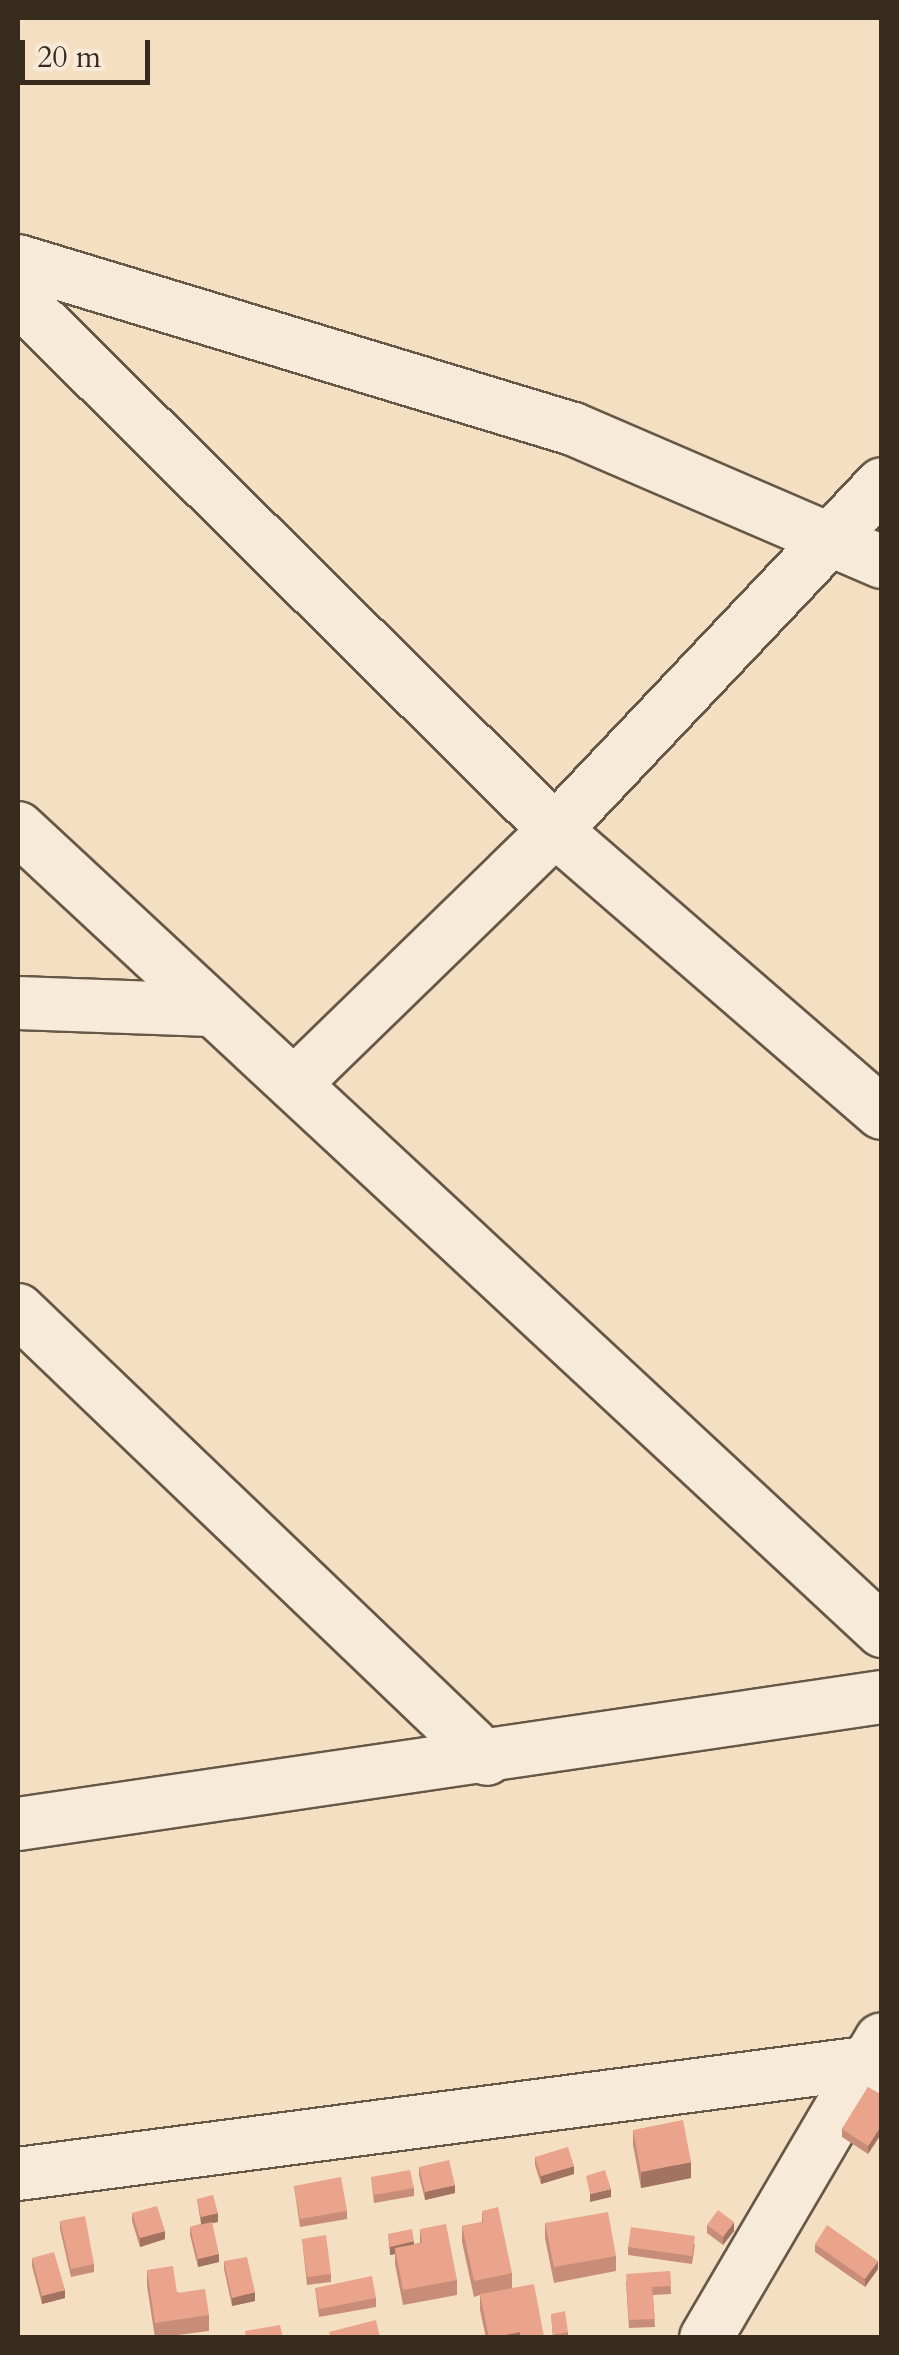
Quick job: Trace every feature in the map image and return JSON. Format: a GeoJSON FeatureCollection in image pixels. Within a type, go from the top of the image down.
{"type":"FeatureCollection","features":[{"type":"Feature","properties":{"kind":"street"},"geometry":{"type":"LineString","coordinates":[[18,260],[573,429],[882,562]]}},
{"type":"Feature","properties":{"kind":"street"},"geometry":{"type":"LineString","coordinates":[[18,298],[554,830],[882,1113]]}},
{"type":"Feature","properties":{"kind":"street"},"geometry":{"type":"LineString","coordinates":[[294,1084],[554,830],[882,484]]}},
{"type":"Feature","properties":{"kind":"street"},"geometry":{"type":"LineString","coordinates":[[18,828],[882,1632]]}},
{"type":"Feature","properties":{"kind":"street"},"geometry":{"type":"LineString","coordinates":[[18,1003],[210,1010]]}},
{"type":"Feature","properties":{"kind":"street"},"geometry":{"type":"LineString","coordinates":[[18,1310],[486,1759]]}},
{"type":"Feature","properties":{"kind":"street"},"geometry":{"type":"LineString","coordinates":[[18,1824],[486,1759],[882,1697]]}},
{"type":"Feature","properties":{"kind":"street"},"geometry":{"type":"LineString","coordinates":[[18,2174],[874,2051]]}},
{"type":"Feature","properties":{"kind":"street"},"geometry":{"type":"LineString","coordinates":[[706,2338],[874,2051]]}},
{"type":"Feature","properties":{"kind":"building"},"geometry":{"type":"Polygon","coordinates":[[[868,2087],[882,2095],[882,2124],[868,2146],[842,2129],[868,2087]]]}},
{"type":"Feature","properties":{"kind":"building"},"geometry":{"type":"Polygon","coordinates":[[[683,2120],[691,2162],[641,2172],[633,2130],[683,2120]]]}},
{"type":"Feature","properties":{"kind":"building"},"geometry":{"type":"Polygon","coordinates":[[[568,2147],[574,2166],[541,2176],[535,2157],[568,2147]]]}},
{"type":"Feature","properties":{"kind":"building"},"geometry":{"type":"Polygon","coordinates":[[[449,2160],[455,2185],[425,2192],[419,2167],[449,2160]]]}},
{"type":"Feature","properties":{"kind":"building"},"geometry":{"type":"Polygon","coordinates":[[[410,2170],[414,2188],[374,2195],[371,2177],[410,2170]]]}},
{"type":"Feature","properties":{"kind":"building"},"geometry":{"type":"Polygon","coordinates":[[[605,2170],[611,2189],[590,2194],[586,2176],[605,2170]]]}},
{"type":"Feature","properties":{"kind":"building"},"geometry":{"type":"Polygon","coordinates":[[[341,2177],[347,2211],[300,2219],[294,2186],[341,2177]]]}},
{"type":"Feature","properties":{"kind":"building"},"geometry":{"type":"Polygon","coordinates":[[[213,2195],[218,2213],[201,2217],[197,2199],[213,2195]]]}},
{"type":"Feature","properties":{"kind":"building"},"geometry":{"type":"Polygon","coordinates":[[[157,2206],[165,2231],[140,2238],[132,2213],[157,2206]]]}},
{"type":"Feature","properties":{"kind":"building"},"geometry":{"type":"Polygon","coordinates":[[[498,2207],[512,2273],[474,2281],[462,2226],[483,2222],[482,2211],[498,2207]]]}},
{"type":"Feature","properties":{"kind":"building"},"geometry":{"type":"Polygon","coordinates":[[[718,2210],[734,2222],[723,2237],[707,2225],[718,2210]]]}},
{"type":"Feature","properties":{"kind":"building"},"geometry":{"type":"Polygon","coordinates":[[[608,2212],[616,2256],[554,2267],[545,2223],[608,2212]]]}},
{"type":"Feature","properties":{"kind":"building"},"geometry":{"type":"Polygon","coordinates":[[[85,2216],[94,2264],[71,2269],[60,2221],[85,2216]]]}},
{"type":"Feature","properties":{"kind":"building"},"geometry":{"type":"Polygon","coordinates":[[[212,2222],[219,2254],[198,2259],[190,2227],[212,2222]]]}},
{"type":"Feature","properties":{"kind":"building"},"geometry":{"type":"Polygon","coordinates":[[[446,2224],[457,2280],[403,2290],[395,2248],[422,2243],[420,2229],[446,2224]]]}},
{"type":"Feature","properties":{"kind":"building"},"geometry":{"type":"Polygon","coordinates":[[[827,2225],[878,2261],[865,2279],[815,2244],[827,2225]]]}},
{"type":"Feature","properties":{"kind":"building"},"geometry":{"type":"Polygon","coordinates":[[[631,2227],[695,2236],[692,2256],[628,2247],[631,2227]]]}},
{"type":"Feature","properties":{"kind":"building"},"geometry":{"type":"Polygon","coordinates":[[[412,2229],[414,2241],[390,2247],[388,2234],[412,2229]]]}},
{"type":"Feature","properties":{"kind":"building"},"geometry":{"type":"Polygon","coordinates":[[[326,2235],[331,2274],[307,2277],[302,2239],[326,2235]]]}},
{"type":"Feature","properties":{"kind":"building"},"geometry":{"type":"Polygon","coordinates":[[[54,2252],[65,2290],[42,2296],[32,2258],[54,2252]]]}},
{"type":"Feature","properties":{"kind":"building"},"geometry":{"type":"Polygon","coordinates":[[[247,2257],[255,2292],[232,2298],[224,2261],[247,2257]]]}},
{"type":"Feature","properties":{"kind":"building"},"geometry":{"type":"Polygon","coordinates":[[[173,2266],[177,2293],[205,2289],[209,2315],[155,2323],[147,2270],[173,2266]]]}},
{"type":"Feature","properties":{"kind":"building"},"geometry":{"type":"Polygon","coordinates":[[[670,2271],[671,2286],[652,2287],[655,2319],[629,2320],[626,2274],[670,2271]]]}},
{"type":"Feature","properties":{"kind":"building"},"geometry":{"type":"Polygon","coordinates":[[[372,2276],[376,2298],[319,2309],[315,2288],[372,2276]]]}},
{"type":"Feature","properties":{"kind":"building"},"geometry":{"type":"Polygon","coordinates":[[[534,2284],[544,2337],[521,2338],[520,2332],[489,2338],[480,2294],[534,2284]]]}},
{"type":"Feature","properties":{"kind":"building"},"geometry":{"type":"Polygon","coordinates":[[[565,2311],[568,2332],[553,2335],[551,2314],[565,2311]]]}},
{"type":"Feature","properties":{"kind":"building"},"geometry":{"type":"Polygon","coordinates":[[[376,2320],[380,2338],[331,2338],[329,2332],[376,2320]]]}},
{"type":"Feature","properties":{"kind":"building"},"geometry":{"type":"Polygon","coordinates":[[[280,2325],[283,2338],[246,2338],[245,2331],[280,2325]]]}}]}
